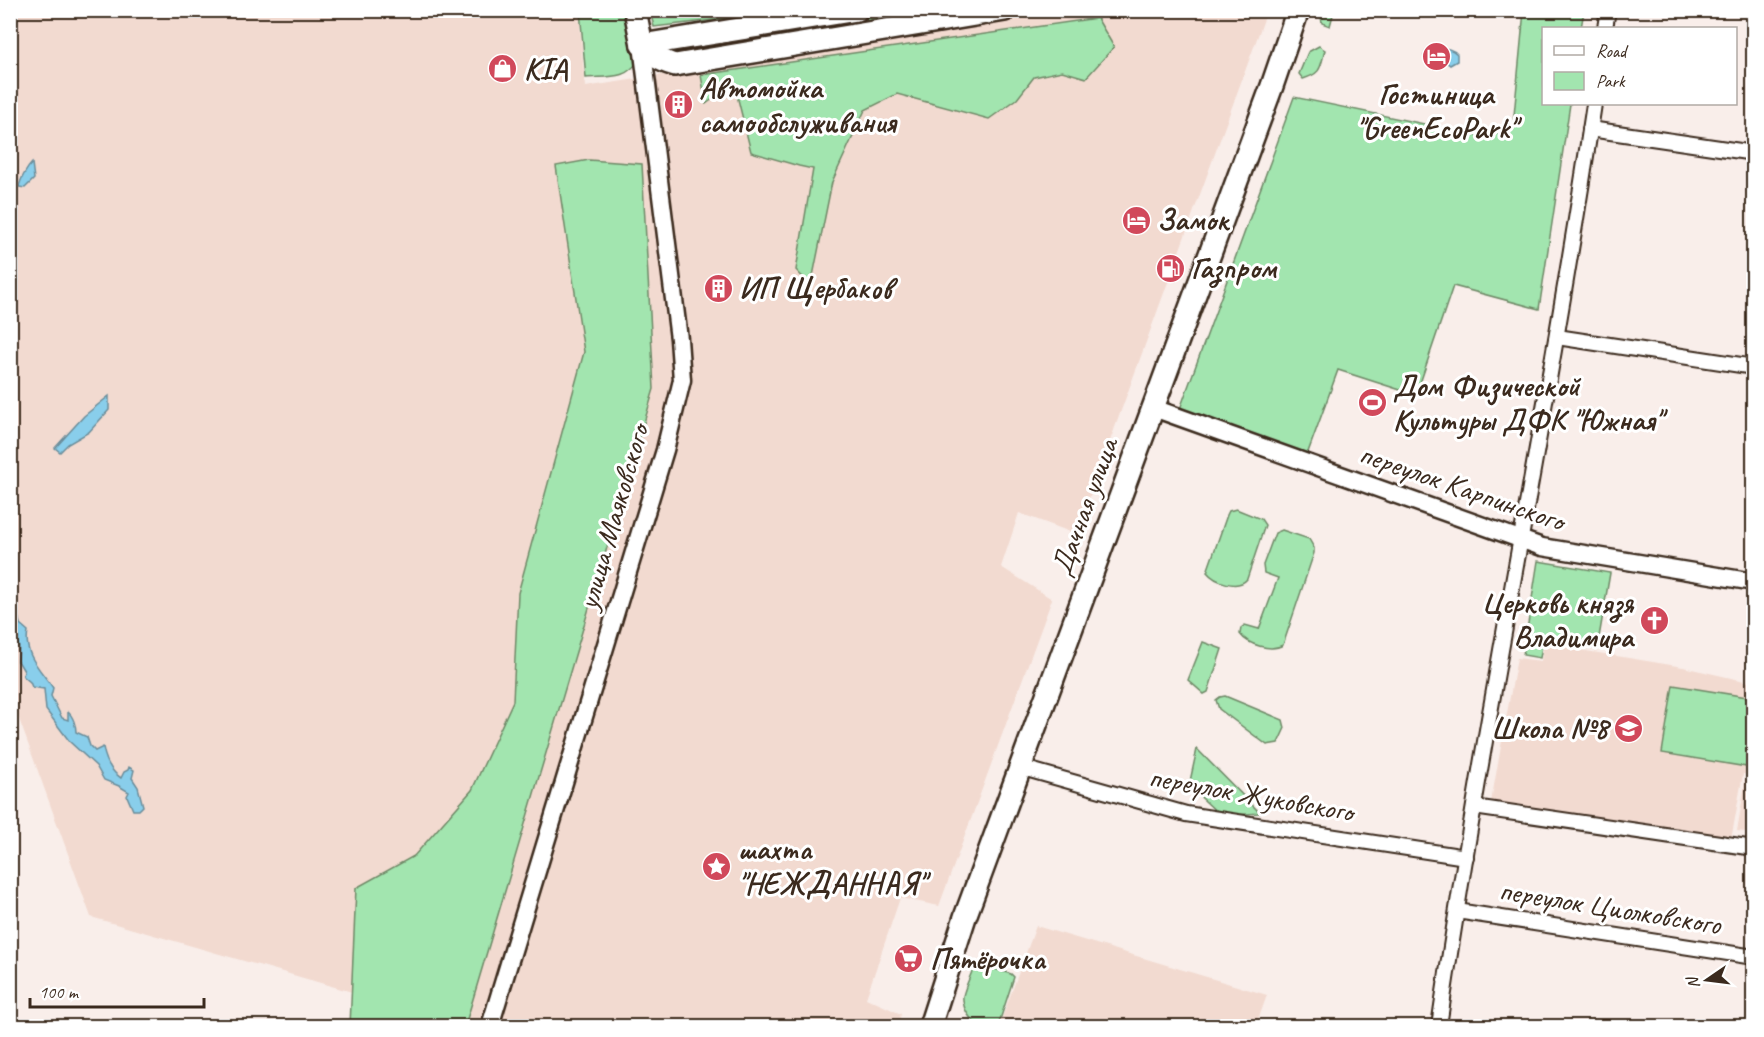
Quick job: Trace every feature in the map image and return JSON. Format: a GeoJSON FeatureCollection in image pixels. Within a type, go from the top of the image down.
{"type":"FeatureCollection","features":[{"type":"Feature","properties":{"kind":"main road","name":"улица Маяковского"},"geometry":{"type":"LineString","coordinates":[[635,10],[642,45]]}},
{"type":"Feature","properties":{"kind":"main road"},"geometry":{"type":"LineString","coordinates":[[642,45],[857,10]]}},
{"type":"Feature","properties":{"kind":"main road"},"geometry":{"type":"LineString","coordinates":[[642,45],[655,57],[675,65],[1005,10]]}},
{"type":"Feature","properties":{"kind":"main road","name":"Дачная улица"},"geometry":{"type":"LineString","coordinates":[[930,1026],[1157,409],[1298,10]]}},
{"type":"Feature","properties":{"kind":"main road","name":"Дачная улица"},"geometry":{"type":"LineString","coordinates":[[1157,409],[1281,90],[1308,10]]}},
{"type":"Feature","properties":{"kind":"main road","name":"Дачная улица"},"geometry":{"type":"LineString","coordinates":[[940,1026],[959,951]]}},
{"type":"Feature","properties":{"kind":"street"},"geometry":{"type":"LineString","coordinates":[[1605,27],[1608,10]]}},
{"type":"Feature","properties":{"kind":"street","name":"улица Маяковского"},"geometry":{"type":"LineString","coordinates":[[490,1026],[665,450],[682,381],[679,339],[642,45]]}},
{"type":"Feature","properties":{"kind":"street"},"geometry":{"type":"LineString","coordinates":[[1439,1026],[1474,807],[1557,337],[1594,105]]}},
{"type":"Feature","properties":{"kind":"street"},"geometry":{"type":"LineString","coordinates":[[1590,129],[1754,153]]}},
{"type":"Feature","properties":{"kind":"street"},"geometry":{"type":"LineString","coordinates":[[1557,337],[1754,367]]}},
{"type":"Feature","properties":{"kind":"street","name":"переулок Карпинского"},"geometry":{"type":"LineString","coordinates":[[1157,409],[1542,547],[1754,582]]}},
{"type":"Feature","properties":{"kind":"street","name":"переулок Жуковского"},"geometry":{"type":"LineString","coordinates":[[1025,769],[1186,814],[1466,857]]}},
{"type":"Feature","properties":{"kind":"street"},"geometry":{"type":"LineString","coordinates":[[1474,807],[1754,848]]}},
{"type":"Feature","properties":{"kind":"street","name":"переулок Циолковского"},"geometry":{"type":"LineString","coordinates":[[1457,911],[1754,957]]}},
{"type":"Feature","properties":{"kind":"shaded area"},"geometry":{"type":"Polygon","coordinates":[[[11,11],[579,11],[585,87],[1071,11],[1267,11],[1076,534],[1019,513],[1001,567],[1052,599],[939,906],[900,898],[866,998],[901,1014],[898,1026],[470,1026],[91,917],[11,697],[11,11]]]}},
{"type":"Feature","properties":{"kind":"shaded area","name":"Школа №8"},"geometry":{"type":"Polygon","coordinates":[[[1544,644],[1683,667],[1753,683],[1753,775],[1743,774],[1731,840],[1491,802],[1517,658],[1541,661],[1544,644]]]}},
{"type":"Feature","properties":{"kind":"shaded area"},"geometry":{"type":"Polygon","coordinates":[[[1746,777],[1753,778],[1753,833],[1737,831],[1746,777]]]}},
{"type":"Feature","properties":{"kind":"shaded area"},"geometry":{"type":"Polygon","coordinates":[[[1036,926],[1267,995],[1256,1026],[999,1026],[1036,926]]]}},
{"type":"Feature","properties":{"kind":"green space"},"geometry":{"type":"Polygon","coordinates":[[[650,10],[735,11],[731,18],[654,27],[650,10]]]}},
{"type":"Feature","properties":{"kind":"green space"},"geometry":{"type":"Polygon","coordinates":[[[1320,10],[1334,11],[1330,26],[1322,23],[1320,10]]]}},
{"type":"Feature","properties":{"kind":"green space"},"geometry":{"type":"Polygon","coordinates":[[[580,11],[623,11],[638,60],[629,71],[616,76],[586,78],[580,11]]]}},
{"type":"Feature","properties":{"kind":"green space"},"geometry":{"type":"Polygon","coordinates":[[[887,11],[953,11],[680,55],[679,45],[887,11]]]}},
{"type":"Feature","properties":{"kind":"green space"},"geometry":{"type":"Polygon","coordinates":[[[1524,11],[1584,11],[1581,27],[1542,27],[1542,105],[1570,105],[1539,309],[1453,286],[1416,395],[1338,370],[1307,455],[1180,409],[1294,97],[1487,137],[1513,126],[1524,11]]]}},
{"type":"Feature","properties":{"kind":"green space"},"geometry":{"type":"Polygon","coordinates":[[[1097,18],[1114,47],[1086,78],[1062,71],[1034,77],[1017,99],[989,119],[897,94],[865,110],[832,182],[811,286],[796,270],[813,169],[751,152],[734,83],[706,104],[701,75],[1097,18]]]}},
{"type":"Feature","properties":{"kind":"green space"},"geometry":{"type":"Polygon","coordinates":[[[1319,46],[1325,50],[1321,66],[1317,72],[1303,79],[1299,74],[1308,52],[1319,46]]]}},
{"type":"Feature","properties":{"kind":"green space"},"geometry":{"type":"Polygon","coordinates":[[[589,160],[642,164],[654,389],[465,1026],[350,1026],[356,888],[414,856],[472,790],[513,701],[518,593],[584,352],[556,166],[589,160]]]}},
{"type":"Feature","properties":{"kind":"green space"},"geometry":{"type":"Polygon","coordinates":[[[1236,509],[1261,519],[1265,525],[1247,579],[1238,584],[1232,584],[1221,582],[1207,572],[1227,515],[1229,511],[1236,509]]]}},
{"type":"Feature","properties":{"kind":"green space"},"geometry":{"type":"Polygon","coordinates":[[[1282,530],[1309,539],[1314,553],[1283,645],[1272,648],[1248,641],[1240,634],[1241,628],[1245,625],[1259,629],[1278,578],[1264,573],[1263,565],[1275,533],[1282,530]]]}},
{"type":"Feature","properties":{"kind":"green space"},"geometry":{"type":"Polygon","coordinates":[[[1538,561],[1610,573],[1597,649],[1543,640],[1540,658],[1523,655],[1538,561]]]}},
{"type":"Feature","properties":{"kind":"green space"},"geometry":{"type":"Polygon","coordinates":[[[1203,642],[1222,649],[1208,692],[1204,694],[1188,680],[1203,642]]]}},
{"type":"Feature","properties":{"kind":"green space"},"geometry":{"type":"Polygon","coordinates":[[[1673,685],[1753,698],[1753,768],[1662,753],[1673,685]]]}},
{"type":"Feature","properties":{"kind":"green space"},"geometry":{"type":"Polygon","coordinates":[[[1225,696],[1283,720],[1285,728],[1278,743],[1267,745],[1219,709],[1216,700],[1225,696]]]}},
{"type":"Feature","properties":{"kind":"green space"},"geometry":{"type":"Polygon","coordinates":[[[1197,749],[1260,813],[1221,816],[1189,786],[1197,749]]]}},
{"type":"Feature","properties":{"kind":"green space"},"geometry":{"type":"Polygon","coordinates":[[[982,965],[1014,977],[998,1026],[979,1025],[968,1015],[964,1005],[963,996],[973,969],[982,965]]]}},
{"type":"Feature","properties":{"kind":"water"},"geometry":{"type":"Polygon","coordinates":[[[1428,48],[1451,50],[1457,54],[1457,61],[1450,65],[1442,59],[1433,62],[1431,57],[1424,56],[1428,48]]]}},
{"type":"Feature","properties":{"kind":"water"},"geometry":{"type":"Polygon","coordinates":[[[32,163],[34,179],[25,188],[19,187],[24,174],[32,163]]]}},
{"type":"Feature","properties":{"kind":"water"},"geometry":{"type":"Polygon","coordinates":[[[109,396],[109,410],[89,432],[68,444],[60,452],[55,448],[84,416],[109,396]]]}},
{"type":"Feature","properties":{"kind":"water"},"geometry":{"type":"Polygon","coordinates":[[[14,600],[20,624],[28,631],[28,648],[38,668],[53,688],[51,696],[62,718],[68,720],[68,712],[74,721],[76,732],[87,737],[90,746],[95,751],[103,747],[109,764],[121,778],[129,767],[134,770],[132,778],[138,787],[143,806],[139,810],[133,810],[127,796],[129,792],[104,780],[96,766],[70,742],[46,710],[44,689],[32,687],[23,676],[24,671],[18,661],[19,647],[11,624],[11,602],[14,600]]]}},
{"type":"Feature","properties":{"kind":"place","name":"Гостиница \"GreenEcoPark\""},"geometry":{"type":"Point","coordinates":[1436,57]}},
{"type":"Feature","properties":{"kind":"place","name":"KIA"},"geometry":{"type":"Point","coordinates":[503,69]}},
{"type":"Feature","properties":{"kind":"place","name":"Автомойка самообслуживания"},"geometry":{"type":"Point","coordinates":[678,105]}},
{"type":"Feature","properties":{"kind":"place","name":"Замок"},"geometry":{"type":"Point","coordinates":[1136,220]}},
{"type":"Feature","properties":{"kind":"place","name":"Газпром"},"geometry":{"type":"Point","coordinates":[1170,268]}},
{"type":"Feature","properties":{"kind":"place","name":"ИП Щербаков"},"geometry":{"type":"Point","coordinates":[718,288]}},
{"type":"Feature","properties":{"kind":"place","name":"Дом Физической Культуры ДФК \"Южная\""},"geometry":{"type":"Point","coordinates":[1372,403]}},
{"type":"Feature","properties":{"kind":"place","name":"Церковь князя Владимира"},"geometry":{"type":"Point","coordinates":[1654,620]}},
{"type":"Feature","properties":{"kind":"place","name":"Школа №8"},"geometry":{"type":"Point","coordinates":[1629,728]}},
{"type":"Feature","properties":{"kind":"place","name":"шахта \"НЕЖДАННАЯ\""},"geometry":{"type":"Point","coordinates":[717,866]}},
{"type":"Feature","properties":{"kind":"place","name":"Пятёрочка"},"geometry":{"type":"Point","coordinates":[909,959]}}]}
